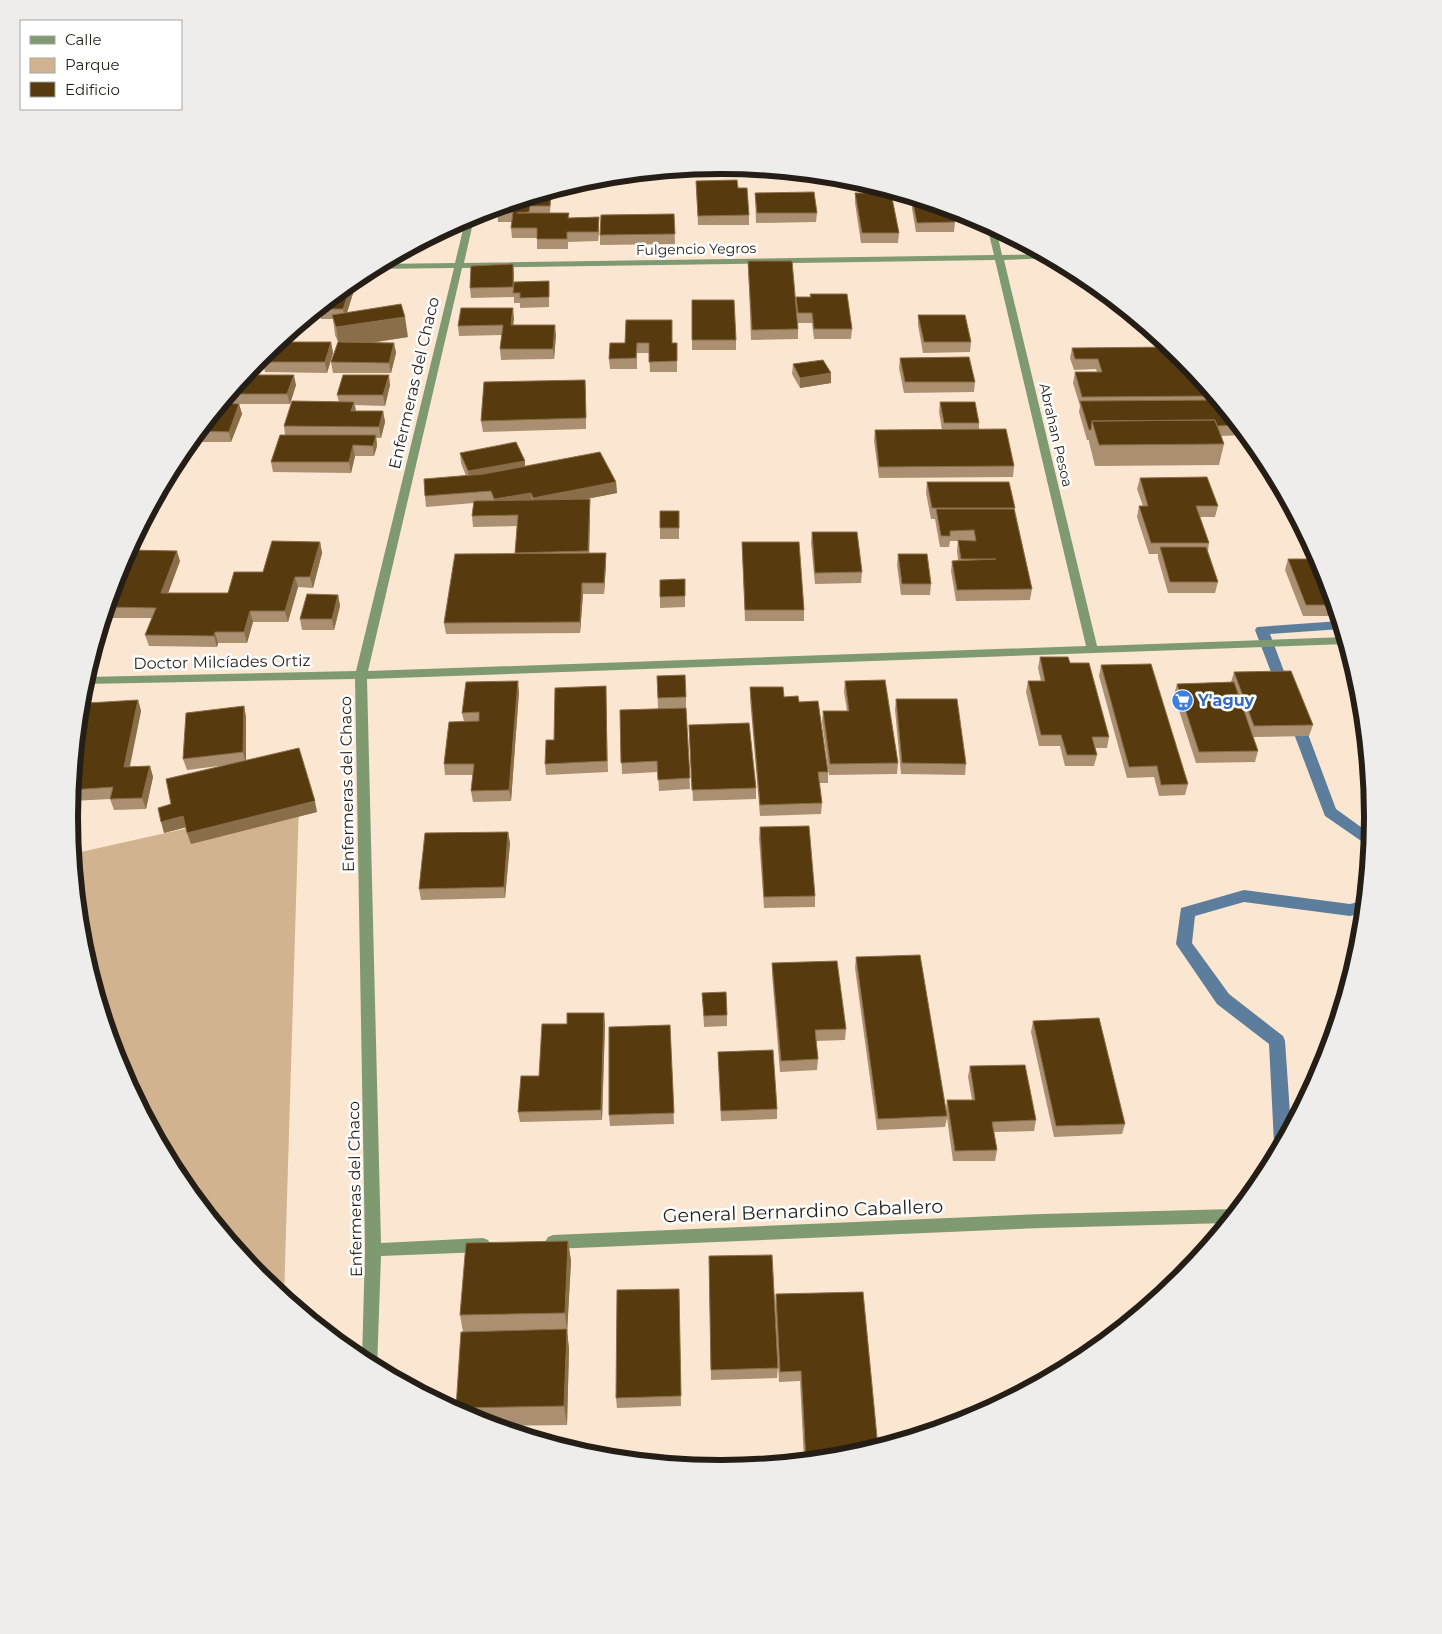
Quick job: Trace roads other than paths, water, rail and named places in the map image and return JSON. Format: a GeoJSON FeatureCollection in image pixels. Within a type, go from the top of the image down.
{"type":"FeatureCollection","features":[{"type":"Feature","properties":{"kind":"street","name":"Enfermeras del Chaco"},"geometry":{"type":"LineString","coordinates":[[370,1356],[373,1250],[361,675],[468,225]]}},
{"type":"Feature","properties":{"kind":"street","name":"Abrahan Pesoa"},"geometry":{"type":"LineString","coordinates":[[993,234],[1093,651]]}},
{"type":"Feature","properties":{"kind":"street","name":"Fulgencio Yegros"},"geometry":{"type":"LineString","coordinates":[[388,267],[1037,257]]}},
{"type":"Feature","properties":{"kind":"street","name":"Doctor Milcíades Ortiz"},"geometry":{"type":"LineString","coordinates":[[92,681],[361,675],[1340,642]]}},
{"type":"Feature","properties":{"kind":"street","name":"General Bernardino Caballero"},"geometry":{"type":"LineString","coordinates":[[533,1243],[1032,1222],[1226,1216]]}},
{"type":"Feature","properties":{"kind":"street"},"geometry":{"type":"LineString","coordinates":[[373,1250],[503,1244]]}},
{"type":"Feature","properties":{"kind":"waterway"},"geometry":{"type":"LineString","coordinates":[[1284,690],[1262,630],[1335,625]]}},
{"type":"Feature","properties":{"kind":"waterway"},"geometry":{"type":"LineString","coordinates":[[1295,718],[1330,812],[1364,837]]}},
{"type":"Feature","properties":{"kind":"waterway"},"geometry":{"type":"LineString","coordinates":[[1282,1131],[1277,1041],[1223,999],[1184,944],[1187,912],[1244,896],[1350,910],[1358,908]]}},
{"type":"Feature","properties":{"kind":"place","name":"Y'aguy"},"geometry":{"type":"Point","coordinates":[1182,700]}}]}
